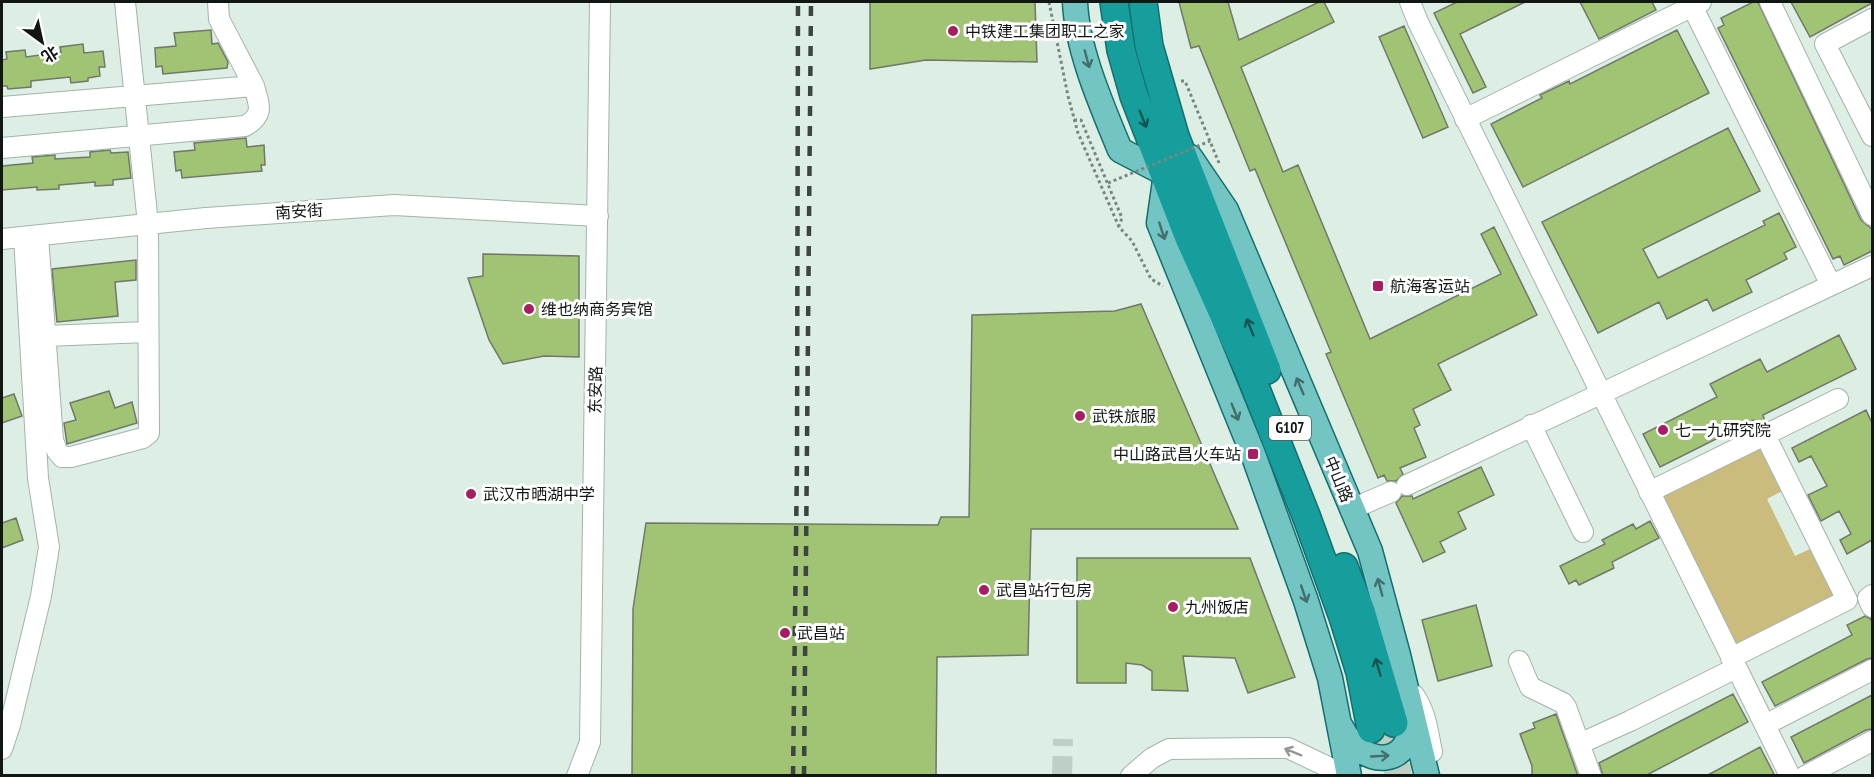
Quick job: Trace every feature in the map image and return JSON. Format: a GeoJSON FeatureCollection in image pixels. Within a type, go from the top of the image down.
{"type":"FeatureCollection","features":[{"type":"Feature","properties":{"kind":"highway","name":"G107"},"geometry":{"type":"LineString","coordinates":[[1114,2],[1121,50],[1134,96],[1189,238],[1248,369],[1307,518],[1360,672],[1392,721]]}},
{"type":"Feature","properties":{"kind":"highway","name":"G107"},"geometry":{"type":"LineString","coordinates":[[1143,2],[1149,46],[1175,136],[1357,600],[1392,721]]}},
{"type":"Feature","properties":{"kind":"main road"},"geometry":{"type":"LineString","coordinates":[[1075,2],[1091,75],[1120,150],[1166,174],[1159,223],[1253,454],[1302,591],[1330,678],[1348,776]]}},
{"type":"Feature","properties":{"kind":"main road"},"geometry":{"type":"LineString","coordinates":[[1149,46],[1156,2]]}},
{"type":"Feature","properties":{"kind":"main road","name":"中山路"},"geometry":{"type":"LineString","coordinates":[[1175,136],[1226,210],[1370,551],[1405,684],[1392,721],[1427,776]]}},
{"type":"Feature","properties":{"kind":"main road"},"geometry":{"type":"LineString","coordinates":[[1338,722],[1345,736],[1357,749],[1370,757],[1385,758],[1395,754],[1408,742],[1412,726],[1392,721]]}},
{"type":"Feature","properties":{"kind":"street"},"geometry":{"type":"LineString","coordinates":[[31,236],[45,336],[53,440],[57,451],[62,457],[71,457],[143,438],[148,433],[148,224],[125,2]]}},
{"type":"Feature","properties":{"kind":"street"},"geometry":{"type":"LineString","coordinates":[[2,148],[245,126],[254,121],[259,114],[259,102],[254,86],[219,19],[218,2]]}},
{"type":"Feature","properties":{"kind":"street","name":"东安路"},"geometry":{"type":"LineString","coordinates":[[577,776],[590,742],[600,2]]}},
{"type":"Feature","properties":{"kind":"street"},"geometry":{"type":"LineString","coordinates":[[1410,2],[1790,776]]}},
{"type":"Feature","properties":{"kind":"street"},"geometry":{"type":"LineString","coordinates":[[1770,2],[1872,215]]}},
{"type":"Feature","properties":{"kind":"street"},"geometry":{"type":"LineString","coordinates":[[1466,119],[1696,4],[1831,285]]}},
{"type":"Feature","properties":{"kind":"street"},"geometry":{"type":"LineString","coordinates":[[1872,20],[1825,44],[1872,136]]}},
{"type":"Feature","properties":{"kind":"street"},"geometry":{"type":"LineString","coordinates":[[2,107],[254,86]]}},
{"type":"Feature","properties":{"kind":"street","name":"南安街"},"geometry":{"type":"LineString","coordinates":[[2,238],[206,218],[394,205],[598,216]]}},
{"type":"Feature","properties":{"kind":"street"},"geometry":{"type":"LineString","coordinates":[[2,749],[10,725],[41,596],[49,547],[38,478],[31,236]]}},
{"type":"Feature","properties":{"kind":"street"},"geometry":{"type":"LineString","coordinates":[[1352,509],[1872,266]]}},
{"type":"Feature","properties":{"kind":"street"},"geometry":{"type":"LineString","coordinates":[[45,336],[147,332]]}},
{"type":"Feature","properties":{"kind":"street"},"geometry":{"type":"LineString","coordinates":[[1649,492],[1838,399]]}},
{"type":"Feature","properties":{"kind":"street"},"geometry":{"type":"LineString","coordinates":[[1531,425],[1583,532]]}},
{"type":"Feature","properties":{"kind":"street"},"geometry":{"type":"LineString","coordinates":[[1579,744],[1630,722],[1847,600],[1766,435]]}},
{"type":"Feature","properties":{"kind":"street"},"geometry":{"type":"LineString","coordinates":[[1872,595],[1868,598],[1872,607]]}},
{"type":"Feature","properties":{"kind":"street"},"geometry":{"type":"LineString","coordinates":[[1519,661],[1530,687],[1563,703],[1566,707],[1591,776]]}},
{"type":"Feature","properties":{"kind":"street"},"geometry":{"type":"LineString","coordinates":[[1765,725],[1872,670]]}},
{"type":"Feature","properties":{"kind":"street"},"geometry":{"type":"LineString","coordinates":[[1405,684],[1419,703],[1426,720],[1436,776]]}},
{"type":"Feature","properties":{"kind":"street"},"geometry":{"type":"LineString","coordinates":[[1805,776],[1872,741]]}},
{"type":"Feature","properties":{"kind":"street"},"geometry":{"type":"LineString","coordinates":[[1131,776],[1152,758],[1169,749],[1288,748],[1348,776]]}},
{"type":"Feature","properties":{"kind":"path"},"geometry":{"type":"LineString","coordinates":[[1049,2],[1078,133],[1119,227],[1132,241],[1151,279],[1191,302]]}},
{"type":"Feature","properties":{"kind":"path"},"geometry":{"type":"LineString","coordinates":[[1160,83],[1185,81],[1223,173],[1208,183]]}},
{"type":"Feature","properties":{"kind":"path"},"geometry":{"type":"LineString","coordinates":[[1074,120],[1081,120],[1108,183],[1122,218],[1119,227]]}},
{"type":"Feature","properties":{"kind":"path"},"geometry":{"type":"LineString","coordinates":[[1108,183],[1210,141]]}},
{"type":"Feature","properties":{"kind":"shaded area"},"geometry":{"type":"Polygon","coordinates":[[[1761,448],[1782,491],[1767,499],[1795,556],[1810,549],[1834,597],[1735,646],[1662,496],[1761,448]]]}},
{"type":"Feature","properties":{"kind":"building","name":"中铁建工集团职工之家"},"geometry":{"type":"Polygon","coordinates":[[[870,2],[1035,2],[1037,62],[926,60],[870,69],[870,2]]]}},
{"type":"Feature","properties":{"kind":"building"},"geometry":{"type":"Polygon","coordinates":[[[1179,2],[1228,2],[1239,40],[1319,2],[1324,2],[1334,22],[1241,67],[1283,172],[1298,165],[1370,339],[1501,274],[1481,234],[1494,227],[1537,315],[1438,364],[1451,390],[1413,409],[1420,425],[1414,428],[1426,457],[1400,468],[1403,474],[1396,481],[1387,481],[1384,475],[1378,478],[1326,354],[1331,352],[1255,169],[1250,171],[1199,46],[1191,48],[1179,2]]]}},
{"type":"Feature","properties":{"kind":"building"},"geometry":{"type":"Polygon","coordinates":[[[1457,2],[1525,2],[1460,34],[1486,87],[1473,93],[1434,13],[1457,2]]]}},
{"type":"Feature","properties":{"kind":"building"},"geometry":{"type":"Polygon","coordinates":[[[1580,2],[1652,2],[1656,10],[1599,39],[1580,2]]]}},
{"type":"Feature","properties":{"kind":"building"},"geometry":{"type":"Polygon","coordinates":[[[1753,2],[1758,2],[1861,220],[1872,229],[1872,251],[1844,265],[1840,256],[1833,259],[1718,28],[1724,25],[1721,18],[1753,2]]]}},
{"type":"Feature","properties":{"kind":"building"},"geometry":{"type":"Polygon","coordinates":[[[1791,2],[1872,2],[1872,3],[1810,37],[1791,2]]]}},
{"type":"Feature","properties":{"kind":"building"},"geometry":{"type":"Polygon","coordinates":[[[1404,26],[1448,127],[1423,138],[1379,37],[1404,26]]]}},
{"type":"Feature","properties":{"kind":"building"},"geometry":{"type":"Polygon","coordinates":[[[211,30],[212,44],[218,43],[228,62],[227,68],[163,74],[162,66],[156,67],[155,48],[176,46],[174,33],[211,30]]]}},
{"type":"Feature","properties":{"kind":"building"},"geometry":{"type":"Polygon","coordinates":[[[1677,30],[1709,93],[1523,187],[1491,124],[1542,98],[1540,95],[1569,81],[1570,84],[1677,30]]]}},
{"type":"Feature","properties":{"kind":"building"},"geometry":{"type":"Polygon","coordinates":[[[83,44],[84,53],[103,51],[105,67],[99,67],[100,76],[88,78],[88,81],[71,83],[70,77],[31,81],[31,87],[8,89],[7,86],[2,86],[2,60],[7,59],[6,52],[25,50],[26,57],[61,52],[60,47],[83,44]]]}},
{"type":"Feature","properties":{"kind":"building"},"geometry":{"type":"Polygon","coordinates":[[[1728,128],[1760,191],[1643,249],[1658,278],[1765,225],[1763,221],[1779,213],[1796,247],[1784,253],[1787,259],[1746,280],[1752,292],[1713,311],[1707,299],[1667,319],[1659,302],[1598,333],[1542,222],[1728,128]]]}},
{"type":"Feature","properties":{"kind":"building"},"geometry":{"type":"Polygon","coordinates":[[[246,138],[247,147],[264,145],[265,165],[261,165],[262,171],[182,178],[181,170],[176,171],[174,152],[195,150],[194,143],[246,138]]]}},
{"type":"Feature","properties":{"kind":"building"},"geometry":{"type":"Polygon","coordinates":[[[110,150],[111,153],[128,152],[131,178],[113,180],[113,185],[95,186],[95,182],[59,185],[59,189],[37,190],[37,187],[2,190],[2,166],[33,163],[32,157],[55,155],[55,159],[90,157],[90,152],[110,150]]]}},
{"type":"Feature","properties":{"kind":"building","name":"维也纳商务宾馆"},"geometry":{"type":"Polygon","coordinates":[[[483,254],[579,256],[579,357],[544,356],[503,364],[489,340],[468,278],[483,276],[483,254]]]}},
{"type":"Feature","properties":{"kind":"building"},"geometry":{"type":"Polygon","coordinates":[[[136,260],[136,280],[115,282],[118,316],[57,322],[52,269],[136,260]]]}},
{"type":"Feature","properties":{"kind":"building"},"geometry":{"type":"Polygon","coordinates":[[[1141,304],[1238,529],[1031,529],[1028,655],[937,657],[936,776],[632,776],[633,609],[646,523],[938,525],[941,517],[969,517],[972,315],[1115,311],[1141,304]]]}},
{"type":"Feature","properties":{"kind":"building"},"geometry":{"type":"Polygon","coordinates":[[[1839,335],[1856,369],[1763,415],[1765,422],[1758,425],[1754,420],[1660,467],[1643,434],[1717,397],[1710,384],[1760,359],[1767,372],[1839,335]]]}},
{"type":"Feature","properties":{"kind":"building"},"geometry":{"type":"Polygon","coordinates":[[[109,391],[115,408],[132,402],[137,423],[67,444],[64,423],[76,420],[70,403],[109,391]]]}},
{"type":"Feature","properties":{"kind":"building"},"geometry":{"type":"Polygon","coordinates":[[[14,394],[22,416],[2,423],[2,398],[14,394]]]}},
{"type":"Feature","properties":{"kind":"building"},"geometry":{"type":"Polygon","coordinates":[[[1866,410],[1872,423],[1872,540],[1847,554],[1840,540],[1851,534],[1839,511],[1821,521],[1808,495],[1827,486],[1811,456],[1799,462],[1792,448],[1866,410]]]}},
{"type":"Feature","properties":{"kind":"building"},"geometry":{"type":"Polygon","coordinates":[[[1481,467],[1494,495],[1458,512],[1466,529],[1440,542],[1445,552],[1423,562],[1396,503],[1402,496],[1412,496],[1413,499],[1481,467]]]}},
{"type":"Feature","properties":{"kind":"building"},"geometry":{"type":"Polygon","coordinates":[[[16,518],[23,540],[2,548],[2,523],[16,518]]]}},
{"type":"Feature","properties":{"kind":"building"},"geometry":{"type":"Polygon","coordinates":[[[1650,521],[1659,538],[1612,562],[1614,568],[1579,585],[1576,580],[1569,584],[1560,566],[1605,544],[1602,540],[1633,524],[1636,529],[1650,521]]]}},
{"type":"Feature","properties":{"kind":"building","name":"九州饭店"},"geometry":{"type":"Polygon","coordinates":[[[1077,558],[1250,558],[1295,677],[1248,693],[1235,658],[1183,656],[1188,691],[1152,690],[1152,671],[1142,665],[1126,663],[1126,683],[1077,683],[1077,558]]]}},
{"type":"Feature","properties":{"kind":"building"},"geometry":{"type":"Polygon","coordinates":[[[1476,605],[1492,666],[1438,681],[1422,620],[1476,605]]]}},
{"type":"Feature","properties":{"kind":"building"},"geometry":{"type":"Polygon","coordinates":[[[1865,616],[1872,622],[1872,658],[1775,706],[1762,682],[1852,635],[1847,625],[1865,616]]]}},
{"type":"Feature","properties":{"kind":"building"},"geometry":{"type":"Polygon","coordinates":[[[1733,694],[1748,722],[1645,776],[1603,776],[1599,763],[1733,694]]]}},
{"type":"Feature","properties":{"kind":"building"},"geometry":{"type":"Polygon","coordinates":[[[1872,695],[1872,729],[1804,763],[1791,737],[1872,695]]]}},
{"type":"Feature","properties":{"kind":"building"},"geometry":{"type":"Polygon","coordinates":[[[1556,714],[1578,776],[1532,776],[1532,766],[1520,734],[1535,728],[1533,723],[1556,714]]]}},
{"type":"Feature","properties":{"kind":"building"},"geometry":{"type":"Polygon","coordinates":[[[1760,747],[1775,776],[1706,776],[1760,747]]]}},
{"type":"Feature","properties":{"kind":"tunnel"},"geometry":{"type":"LineString","coordinates":[[1394,723],[1398,776]]}},
{"type":"Feature","properties":{"kind":"tunnel"},"geometry":{"type":"LineString","coordinates":[[1372,734],[1377,776]]}},
{"type":"Feature","properties":{"kind":"tunnel"},"geometry":{"type":"LineString","coordinates":[[1062,776],[1063,739]]}},
{"type":"Feature","properties":{"kind":"railway"},"geometry":{"type":"LineString","coordinates":[[793,776],[797,462],[798,2]]}},
{"type":"Feature","properties":{"kind":"railway"},"geometry":{"type":"LineString","coordinates":[[804,776],[811,2]]}},
{"type":"Feature","properties":{"kind":"place","name":"中铁建工集团职工之家"},"geometry":{"type":"Point","coordinates":[953,31]}},
{"type":"Feature","properties":{"kind":"place","name":"航海客运站"},"geometry":{"type":"Point","coordinates":[1378,286]}},
{"type":"Feature","properties":{"kind":"place","name":"维也纳商务宾馆"},"geometry":{"type":"Point","coordinates":[529,309]}},
{"type":"Feature","properties":{"kind":"place","name":"武铁旅服"},"geometry":{"type":"Point","coordinates":[1080,416]}},
{"type":"Feature","properties":{"kind":"place","name":"七一九研究院"},"geometry":{"type":"Point","coordinates":[1663,430]}},
{"type":"Feature","properties":{"kind":"place","name":"中山路武昌火车站"},"geometry":{"type":"Point","coordinates":[1253,454]}},
{"type":"Feature","properties":{"kind":"place","name":"武汉市晒湖中学"},"geometry":{"type":"Point","coordinates":[471,494]}},
{"type":"Feature","properties":{"kind":"place","name":"武昌站行包房"},"geometry":{"type":"Point","coordinates":[984,590]}},
{"type":"Feature","properties":{"kind":"place","name":"九州饭店"},"geometry":{"type":"Point","coordinates":[1173,607]}},
{"type":"Feature","properties":{"kind":"place","name":"武昌站"},"geometry":{"type":"Point","coordinates":[785,633]}}]}
